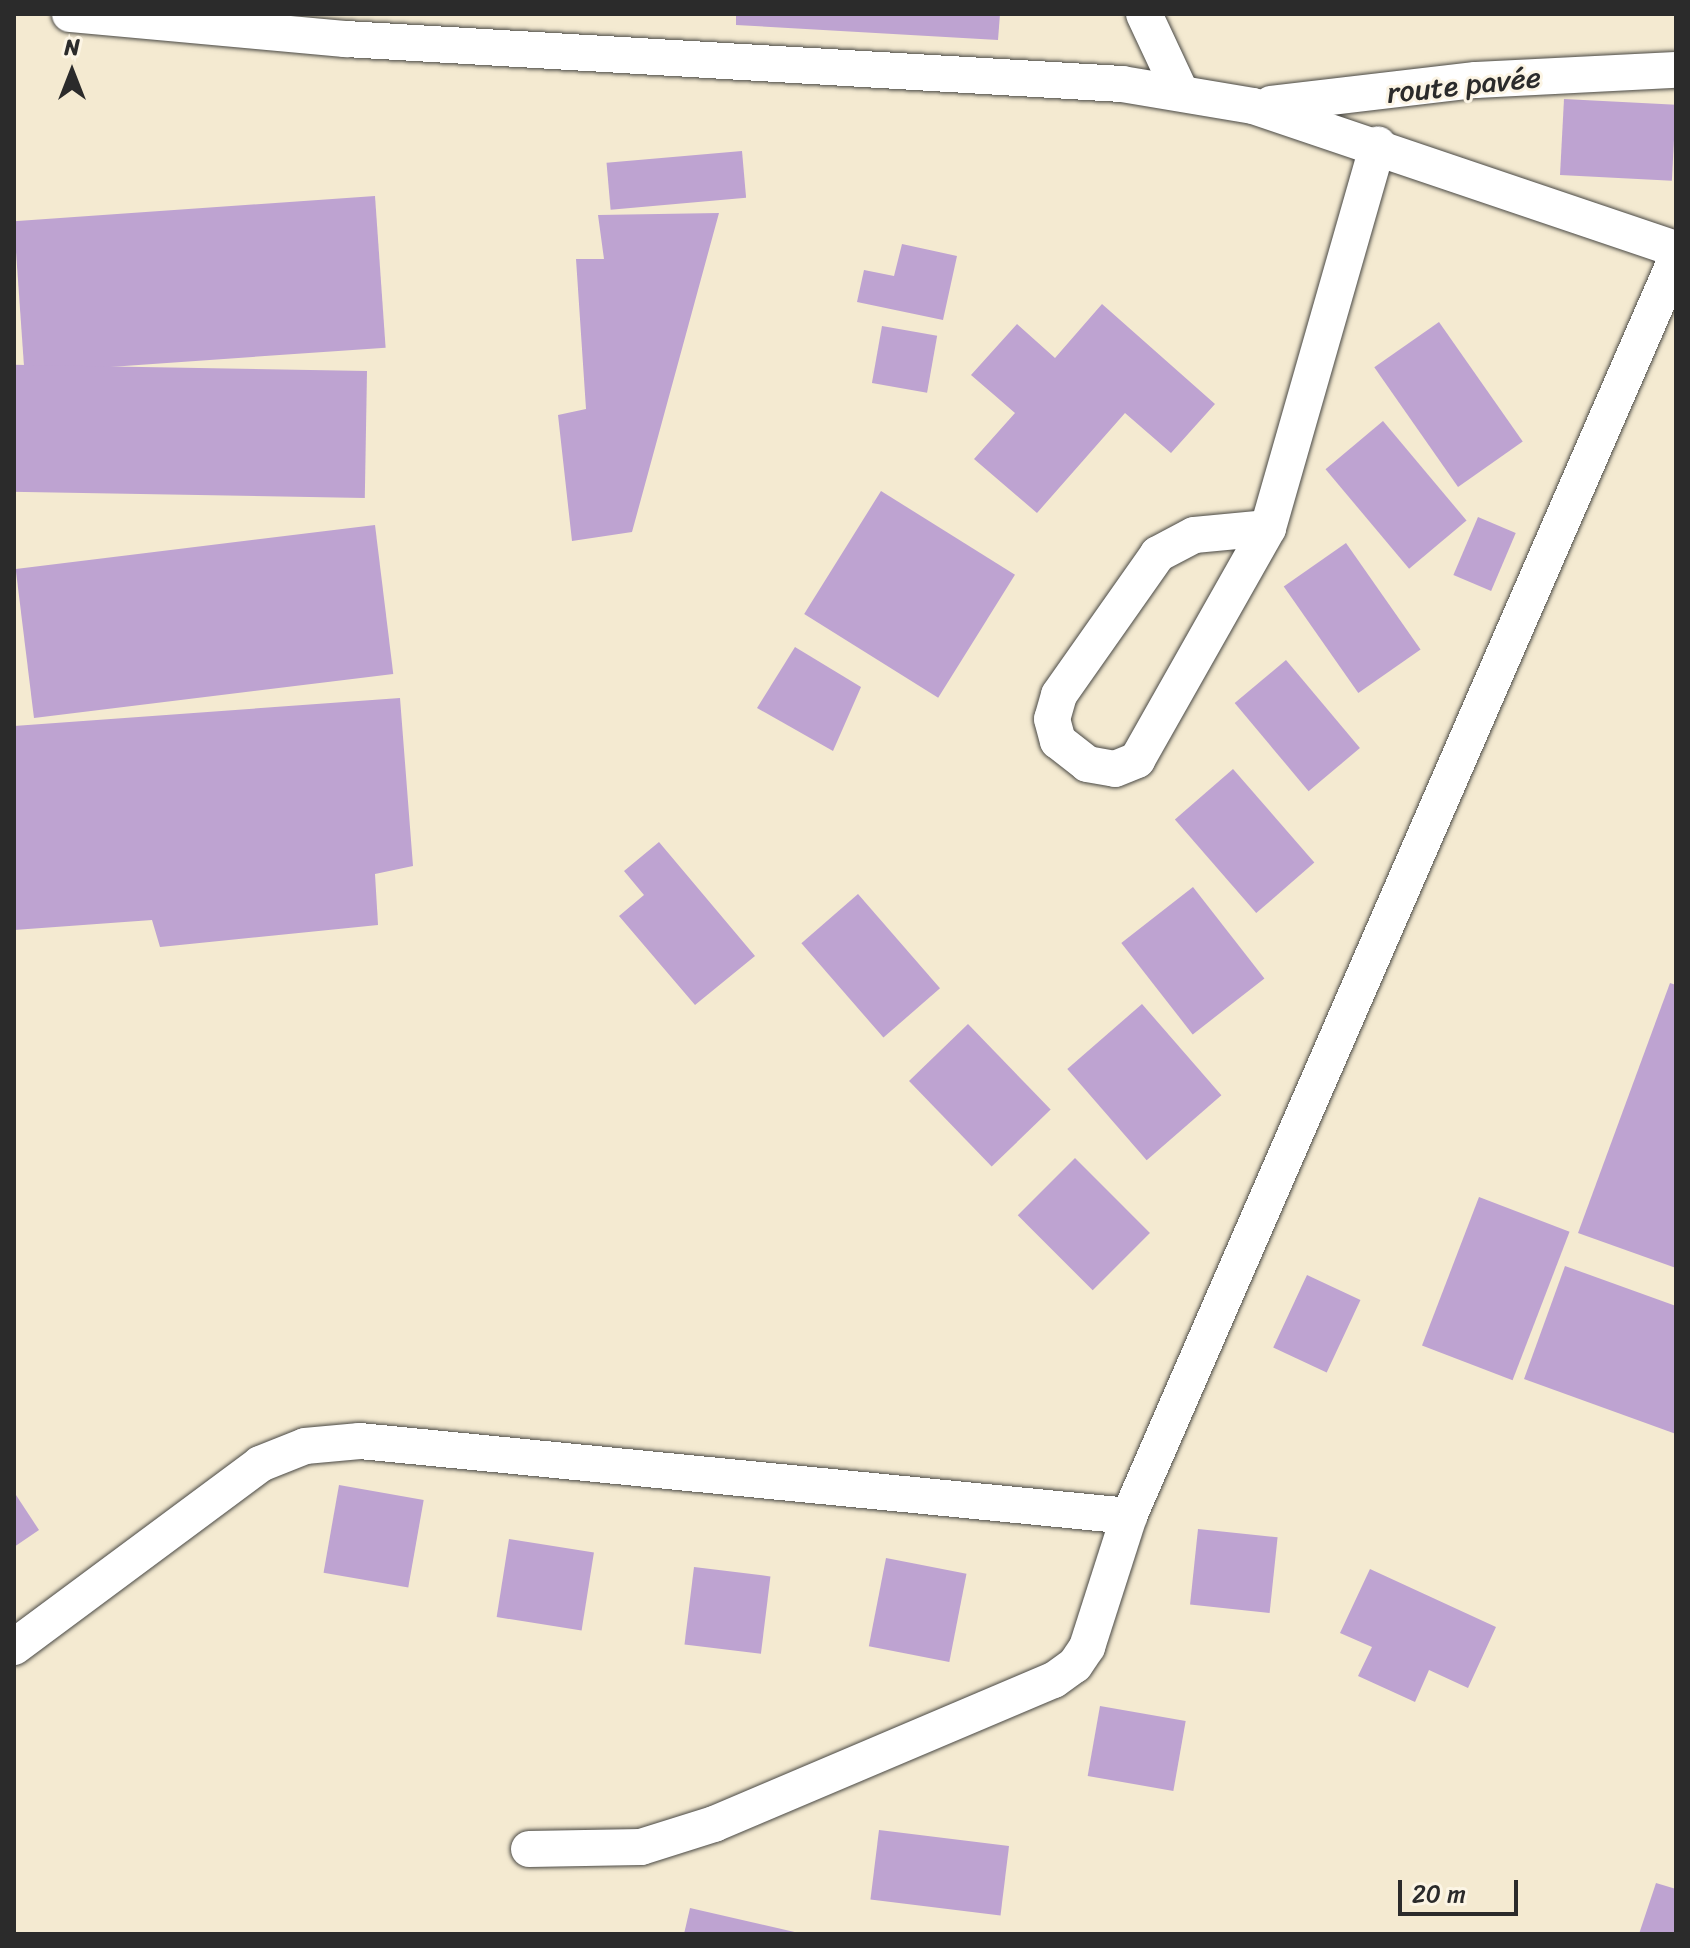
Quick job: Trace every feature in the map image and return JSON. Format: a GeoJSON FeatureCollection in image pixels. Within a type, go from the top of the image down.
{"type":"FeatureCollection","features":[{"type":"Feature","properties":{"kind":"street"},"geometry":{"type":"LineString","coordinates":[[70,14],[346,39],[1062,77],[1181,93],[1253,106],[1378,144],[1676,249]]}},
{"type":"Feature","properties":{"kind":"street"},"geometry":{"type":"LineString","coordinates":[[1144,14],[1181,93]]}},
{"type":"Feature","properties":{"kind":"street","name":"route pavée"},"geometry":{"type":"LineString","coordinates":[[1253,106],[1476,80],[1676,70]]}},
{"type":"Feature","properties":{"kind":"street"},"geometry":{"type":"LineString","coordinates":[[1268,528],[1194,535],[1158,554],[1059,695],[1052,719],[1058,741],[1087,764],[1115,769],[1137,760],[1268,528],[1378,144]]}},
{"type":"Feature","properties":{"kind":"street"},"geometry":{"type":"LineString","coordinates":[[529,1849],[641,1847],[714,1824],[1054,1680],[1087,1647],[1129,1516],[1676,259]]}},
{"type":"Feature","properties":{"kind":"street"},"geometry":{"type":"LineString","coordinates":[[14,1647],[260,1464],[305,1446],[360,1441],[1129,1516]]}},
{"type":"Feature","properties":{"kind":"building"},"geometry":{"type":"Polygon","coordinates":[[[736,14],[1000,14],[998,40],[736,25],[736,14]]]}},
{"type":"Feature","properties":{"kind":"building"},"geometry":{"type":"Polygon","coordinates":[[[1564,99],[1676,105],[1672,181],[1560,175],[1564,99]]]}},
{"type":"Feature","properties":{"kind":"building"},"geometry":{"type":"Polygon","coordinates":[[[742,151],[746,198],[611,210],[607,163],[742,151]]]}},
{"type":"Feature","properties":{"kind":"building"},"geometry":{"type":"Polygon","coordinates":[[[375,196],[386,348],[24,373],[14,221],[375,196]]]}},
{"type":"Feature","properties":{"kind":"building"},"geometry":{"type":"Polygon","coordinates":[[[719,213],[632,532],[572,541],[558,415],[586,409],[576,259],[604,259],[598,215],[719,213]]]}},
{"type":"Feature","properties":{"kind":"building"},"geometry":{"type":"Polygon","coordinates":[[[902,244],[957,256],[943,320],[857,302],[864,270],[894,276],[902,244]]]}},
{"type":"Feature","properties":{"kind":"building"},"geometry":{"type":"Polygon","coordinates":[[[1102,304],[1215,404],[1171,453],[1125,413],[1037,513],[974,459],[1015,413],[971,375],[1017,324],[1055,358],[1102,304]]]}},
{"type":"Feature","properties":{"kind":"building"},"geometry":{"type":"Polygon","coordinates":[[[1439,322],[1523,442],[1458,487],[1374,367],[1439,322]]]}},
{"type":"Feature","properties":{"kind":"building"},"geometry":{"type":"Polygon","coordinates":[[[882,326],[937,336],[927,393],[872,383],[882,326]]]}},
{"type":"Feature","properties":{"kind":"building"},"geometry":{"type":"Polygon","coordinates":[[[14,365],[367,371],[365,498],[14,492],[14,365]]]}},
{"type":"Feature","properties":{"kind":"building"},"geometry":{"type":"Polygon","coordinates":[[[1383,421],[1467,521],[1409,569],[1326,469],[1383,421]]]}},
{"type":"Feature","properties":{"kind":"building"},"geometry":{"type":"Polygon","coordinates":[[[881,491],[1015,575],[938,698],[804,614],[881,491]]]}},
{"type":"Feature","properties":{"kind":"building"},"geometry":{"type":"Polygon","coordinates":[[[1478,517],[1516,533],[1491,591],[1453,575],[1478,517]]]}},
{"type":"Feature","properties":{"kind":"building"},"geometry":{"type":"Polygon","coordinates":[[[375,525],[393,674],[34,718],[16,569],[375,525]]]}},
{"type":"Feature","properties":{"kind":"building"},"geometry":{"type":"Polygon","coordinates":[[[1346,543],[1421,649],[1358,693],[1284,587],[1346,543]]]}},
{"type":"Feature","properties":{"kind":"building"},"geometry":{"type":"Polygon","coordinates":[[[795,647],[861,687],[833,751],[757,708],[795,647]]]}},
{"type":"Feature","properties":{"kind":"building"},"geometry":{"type":"Polygon","coordinates":[[[1286,660],[1360,748],[1309,791],[1235,703],[1286,660]]]}},
{"type":"Feature","properties":{"kind":"building"},"geometry":{"type":"Polygon","coordinates":[[[400,698],[413,866],[375,874],[378,925],[160,947],[152,920],[14,930],[14,726],[400,698]]]}},
{"type":"Feature","properties":{"kind":"building"},"geometry":{"type":"Polygon","coordinates":[[[1233,769],[1314,863],[1256,913],[1175,820],[1233,769]]]}},
{"type":"Feature","properties":{"kind":"building"},"geometry":{"type":"Polygon","coordinates":[[[659,842],[755,956],[695,1005],[619,916],[644,895],[624,871],[659,842]]]}},
{"type":"Feature","properties":{"kind":"building"},"geometry":{"type":"Polygon","coordinates":[[[1193,887],[1264,978],[1193,1034],[1121,943],[1193,887]]]}},
{"type":"Feature","properties":{"kind":"building"},"geometry":{"type":"Polygon","coordinates":[[[858,894],[940,988],[883,1038],[801,943],[858,894]]]}},
{"type":"Feature","properties":{"kind":"building"},"geometry":{"type":"Polygon","coordinates":[[[1670,983],[1676,985],[1676,1268],[1578,1233],[1670,983]]]}},
{"type":"Feature","properties":{"kind":"building"},"geometry":{"type":"Polygon","coordinates":[[[1142,1004],[1221,1095],[1147,1160],[1067,1069],[1142,1004]]]}},
{"type":"Feature","properties":{"kind":"building"},"geometry":{"type":"Polygon","coordinates":[[[968,1024],[1051,1110],[992,1167],[909,1081],[968,1024]]]}},
{"type":"Feature","properties":{"kind":"building"},"geometry":{"type":"Polygon","coordinates":[[[1075,1158],[1150,1233],[1093,1290],[1018,1215],[1075,1158]]]}},
{"type":"Feature","properties":{"kind":"building"},"geometry":{"type":"Polygon","coordinates":[[[1479,1197],[1570,1232],[1513,1380],[1422,1345],[1479,1197]]]}},
{"type":"Feature","properties":{"kind":"building"},"geometry":{"type":"Polygon","coordinates":[[[1565,1266],[1676,1306],[1676,1434],[1524,1379],[1565,1266]]]}},
{"type":"Feature","properties":{"kind":"building"},"geometry":{"type":"Polygon","coordinates":[[[1307,1275],[1360,1300],[1327,1372],[1273,1348],[1307,1275]]]}},
{"type":"Feature","properties":{"kind":"building"},"geometry":{"type":"Polygon","coordinates":[[[339,1485],[424,1500],[408,1588],[324,1573],[339,1485]]]}},
{"type":"Feature","properties":{"kind":"building"},"geometry":{"type":"Polygon","coordinates":[[[14,1492],[39,1530],[14,1547],[14,1492]]]}},
{"type":"Feature","properties":{"kind":"building"},"geometry":{"type":"Polygon","coordinates":[[[1198,1529],[1278,1537],[1270,1613],[1190,1605],[1198,1529]]]}},
{"type":"Feature","properties":{"kind":"building"},"geometry":{"type":"Polygon","coordinates":[[[509,1539],[594,1552],[582,1630],[497,1617],[509,1539]]]}},
{"type":"Feature","properties":{"kind":"building"},"geometry":{"type":"Polygon","coordinates":[[[886,1558],[966,1574],[949,1662],[869,1646],[886,1558]]]}},
{"type":"Feature","properties":{"kind":"building"},"geometry":{"type":"Polygon","coordinates":[[[694,1567],[770,1576],[761,1654],[684,1644],[694,1567]]]}},
{"type":"Feature","properties":{"kind":"building"},"geometry":{"type":"Polygon","coordinates":[[[1370,1569],[1496,1627],[1468,1688],[1429,1670],[1415,1702],[1358,1676],[1372,1647],[1340,1633],[1370,1569]]]}},
{"type":"Feature","properties":{"kind":"building"},"geometry":{"type":"Polygon","coordinates":[[[1100,1706],[1186,1721],[1173,1791],[1088,1776],[1100,1706]]]}},
{"type":"Feature","properties":{"kind":"building"},"geometry":{"type":"Polygon","coordinates":[[[879,1830],[1009,1846],[1000,1915],[870,1899],[879,1830]]]}},
{"type":"Feature","properties":{"kind":"building"},"geometry":{"type":"Polygon","coordinates":[[[1656,1883],[1676,1889],[1676,1934],[1639,1934],[1656,1883]]]}},
{"type":"Feature","properties":{"kind":"building"},"geometry":{"type":"Polygon","coordinates":[[[690,1908],[799,1933],[799,1934],[684,1934],[690,1908]]]}}]}
